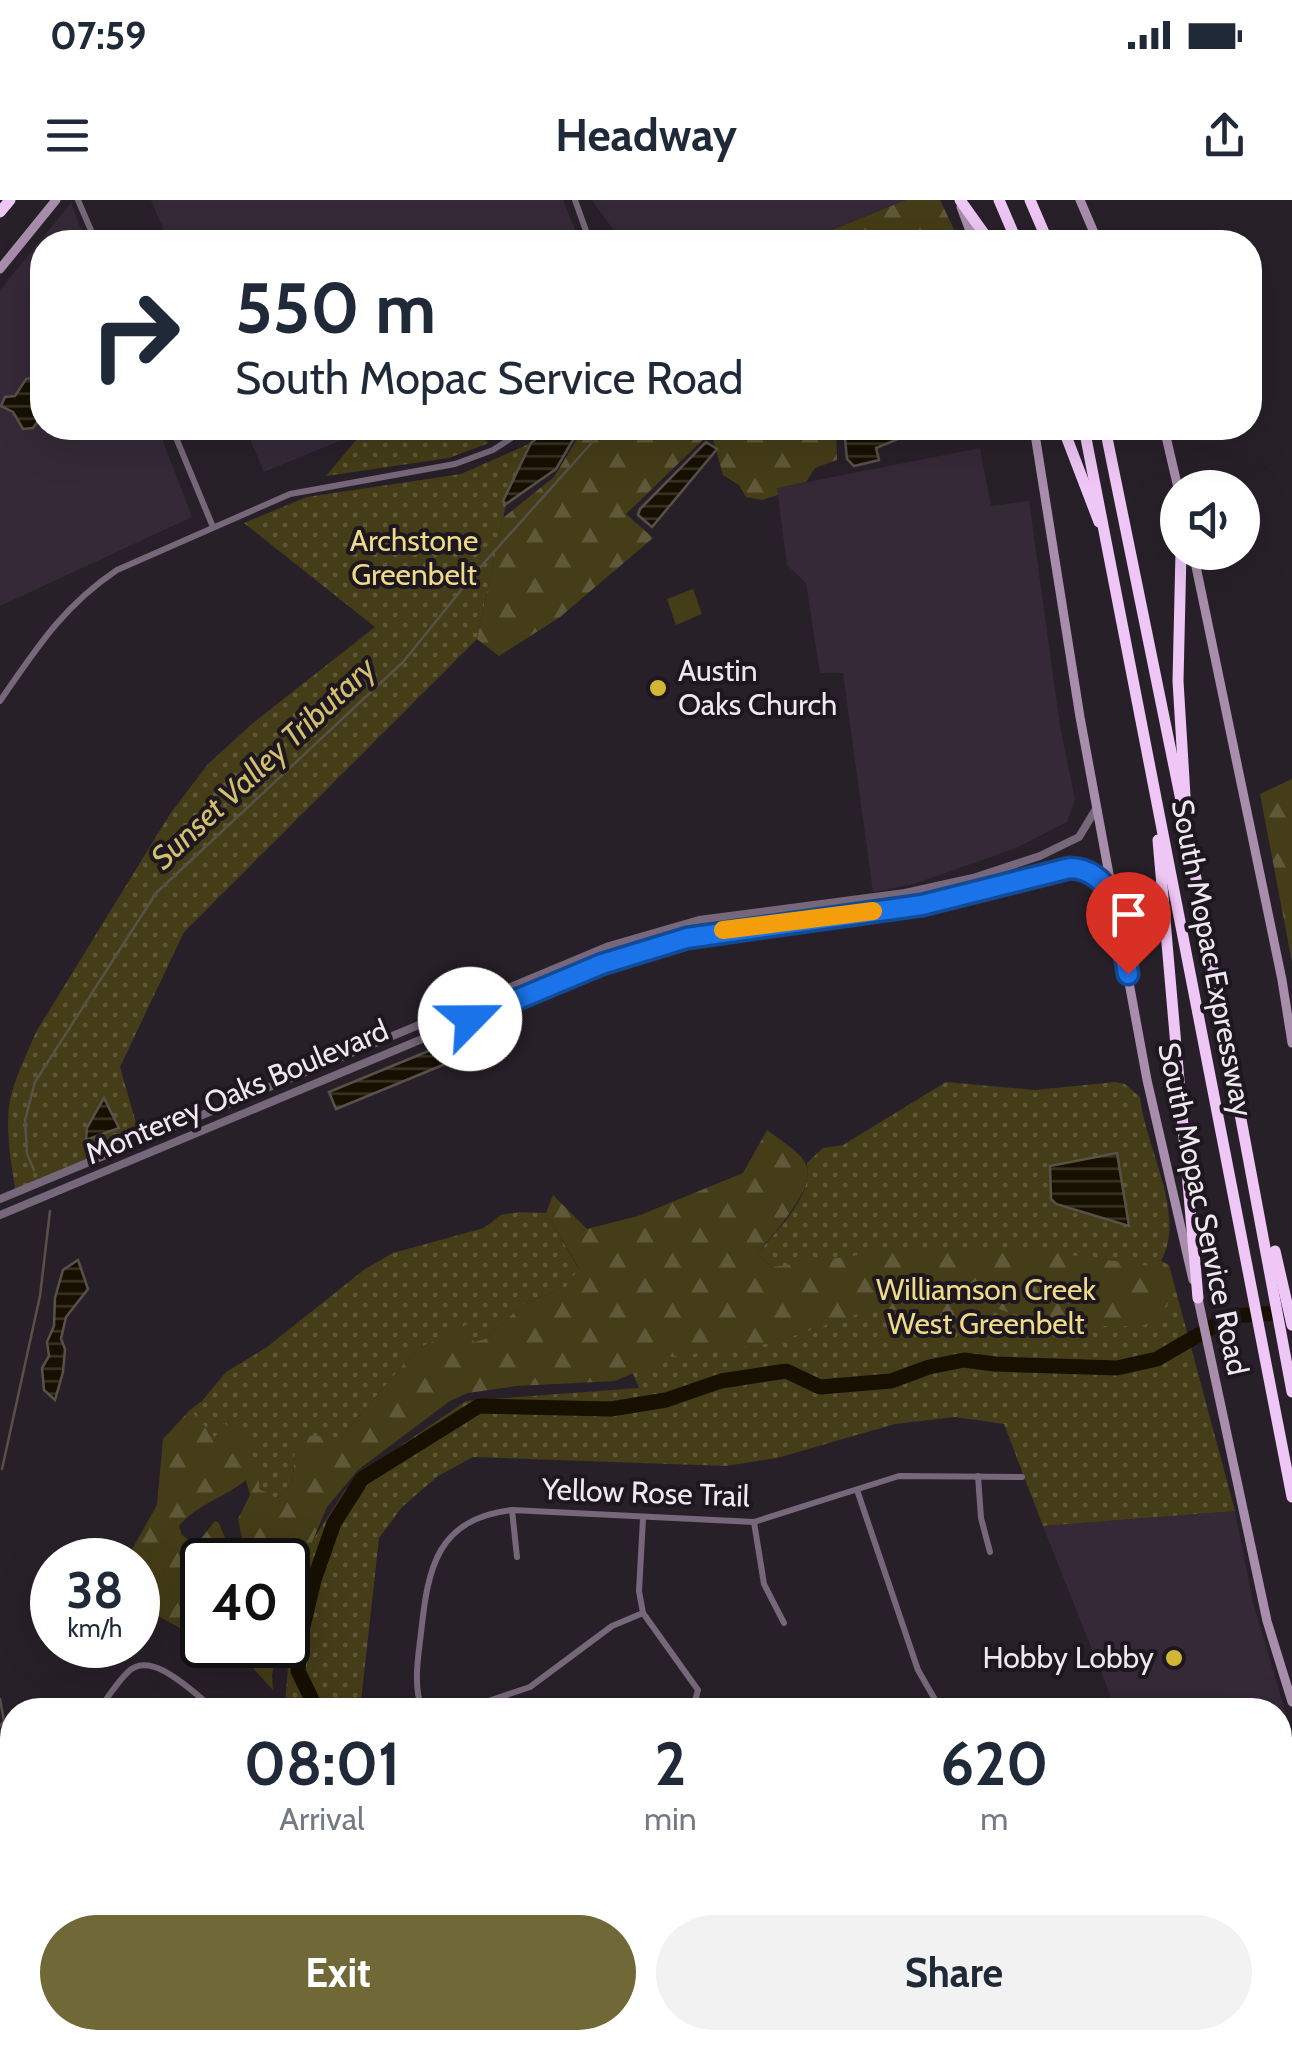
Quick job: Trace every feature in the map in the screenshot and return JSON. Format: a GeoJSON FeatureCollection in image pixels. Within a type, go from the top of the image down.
{"type":"FeatureCollection","features":[{"type":"Feature","properties":{"kind":"highway"},"geometry":{"type":"LineString","coordinates":[[0,212],[10,200]]}},
{"type":"Feature","properties":{"kind":"highway"},"geometry":{"type":"LineString","coordinates":[[959,200],[981,230]]}},
{"type":"Feature","properties":{"kind":"highway"},"geometry":{"type":"LineString","coordinates":[[998,200],[1012,230]]}},
{"type":"Feature","properties":{"kind":"highway"},"geometry":{"type":"LineString","coordinates":[[1030,200],[1043,230]]}},
{"type":"Feature","properties":{"kind":"highway"},"geometry":{"type":"LineString","coordinates":[[1068,440],[1105,535]]}},
{"type":"Feature","properties":{"kind":"highway","name":"South Mopac Expressway"},"geometry":{"type":"LineString","coordinates":[[1086,440],[1292,1497]]}},
{"type":"Feature","properties":{"kind":"highway","name":"South Mopac Expressway"},"geometry":{"type":"LineString","coordinates":[[1107,440],[1261,1220],[1276,1277],[1292,1392]]}},
{"type":"Feature","properties":{"kind":"highway"},"geometry":{"type":"LineString","coordinates":[[1181,570],[1178,681],[1186,775],[1185,820]]}},
{"type":"Feature","properties":{"kind":"highway"},"geometry":{"type":"LineString","coordinates":[[1158,811],[1158,862],[1198,1298]]}},
{"type":"Feature","properties":{"kind":"highway"},"geometry":{"type":"LineString","coordinates":[[1276,1277],[1292,1325]]}},
{"type":"Feature","properties":{"kind":"main road"},"geometry":{"type":"LineString","coordinates":[[32,230],[56,200]]}},
{"type":"Feature","properties":{"kind":"main road"},"geometry":{"type":"LineString","coordinates":[[959,200],[970,230]]}},
{"type":"Feature","properties":{"kind":"main road"},"geometry":{"type":"LineString","coordinates":[[1080,200],[1093,230]]}},
{"type":"Feature","properties":{"kind":"main road"},"geometry":{"type":"LineString","coordinates":[[0,270],[30,232]]}},
{"type":"Feature","properties":{"kind":"main road","name":"South Mopac Service Road"},"geometry":{"type":"LineString","coordinates":[[1036,440],[1097,804],[1162,1156],[1198,1298],[1268,1621],[1291,1698]]}},
{"type":"Feature","properties":{"kind":"main road"},"geometry":{"type":"LineString","coordinates":[[1167,440],[1174,470]]}},
{"type":"Feature","properties":{"kind":"main road"},"geometry":{"type":"LineString","coordinates":[[1197,570],[1292,1043]]}},
{"type":"Feature","properties":{"kind":"street"},"geometry":{"type":"LineString","coordinates":[[78,200],[91,230]]}},
{"type":"Feature","properties":{"kind":"street"},"geometry":{"type":"LineString","coordinates":[[574,200],[585,230]]}},
{"type":"Feature","properties":{"kind":"street"},"geometry":{"type":"LineString","coordinates":[[177,440],[213,527]]}},
{"type":"Feature","properties":{"kind":"street"},"geometry":{"type":"LineString","coordinates":[[0,702],[57,620],[94,585],[140,559],[312,488],[467,460],[509,440]]}},
{"type":"Feature","properties":{"kind":"street","name":"Monterey Oaks Boulevard"},"geometry":{"type":"LineString","coordinates":[[0,1199],[609,946],[699,920],[905,893],[996,871],[1079,838],[1097,804]]}},
{"type":"Feature","properties":{"kind":"street","name":"Monterey Oaks Boulevard"},"geometry":{"type":"LineString","coordinates":[[0,1215],[588,969],[666,943],[728,930],[942,901],[1070,868],[1095,875],[1115,903]]}},
{"type":"Feature","properties":{"kind":"street","name":"Yellow Rose Trail"},"geometry":{"type":"LineString","coordinates":[[419,1698],[416,1682],[425,1593],[436,1556],[458,1529],[475,1518],[512,1510],[754,1522],[899,1476],[1022,1477]]}},
{"type":"Feature","properties":{"kind":"street"},"geometry":{"type":"LineString","coordinates":[[978,1476],[981,1518],[990,1552]]}},
{"type":"Feature","properties":{"kind":"street"},"geometry":{"type":"LineString","coordinates":[[857,1490],[918,1670],[934,1698]]}},
{"type":"Feature","properties":{"kind":"street"},"geometry":{"type":"LineString","coordinates":[[512,1510],[517,1557]]}},
{"type":"Feature","properties":{"kind":"street"},"geometry":{"type":"LineString","coordinates":[[642,1519],[639,1591],[643,1613],[698,1690],[696,1698]]}},
{"type":"Feature","properties":{"kind":"street"},"geometry":{"type":"LineString","coordinates":[[754,1522],[764,1584],[784,1623]]}},
{"type":"Feature","properties":{"kind":"street"},"geometry":{"type":"LineString","coordinates":[[497,1698],[530,1687],[612,1626],[643,1613]]}},
{"type":"Feature","properties":{"kind":"street"},"geometry":{"type":"LineString","coordinates":[[107,1698],[129,1670],[145,1664],[160,1667],[200,1698]]}},
{"type":"Feature","properties":{"kind":"shaded area"},"geometry":{"type":"Polygon","coordinates":[[[151,200],[563,200],[575,230],[164,230],[151,200]]]}},
{"type":"Feature","properties":{"kind":"shaded area"},"geometry":{"type":"Polygon","coordinates":[[[592,200],[906,200],[831,230],[613,230],[592,200]]]}},
{"type":"Feature","properties":{"kind":"shaded area"},"geometry":{"type":"Polygon","coordinates":[[[71,203],[81,230],[49,230],[71,203]]]}},
{"type":"Feature","properties":{"kind":"shaded area"},"geometry":{"type":"Polygon","coordinates":[[[30,253],[30,440],[163,440],[192,517],[0,606],[0,290],[30,253]]]}},
{"type":"Feature","properties":{"kind":"shaded area"},"geometry":{"type":"Polygon","coordinates":[[[30,378],[30,428],[23,429],[13,412],[1,406],[5,397],[15,396],[30,378]]]}},
{"type":"Feature","properties":{"kind":"shaded area"},"geometry":{"type":"Polygon","coordinates":[[[250,440],[342,440],[264,472],[250,440]]]}},
{"type":"Feature","properties":{"kind":"shaded area"},"geometry":{"type":"Polygon","coordinates":[[[573,440],[556,469],[506,504],[503,501],[531,443],[573,440]]]}},
{"type":"Feature","properties":{"kind":"shaded area"},"geometry":{"type":"Polygon","coordinates":[[[845,440],[896,440],[876,448],[879,460],[854,466],[847,459],[845,440]]]}},
{"type":"Feature","properties":{"kind":"shaded area"},"geometry":{"type":"Polygon","coordinates":[[[706,442],[717,449],[652,527],[638,515],[640,509],[706,442]]]}},
{"type":"Feature","properties":{"kind":"shaded area"},"geometry":{"type":"Polygon","coordinates":[[[980,448],[991,506],[1029,501],[1060,726],[1075,800],[1067,822],[1016,848],[914,884],[873,892],[843,673],[820,673],[806,583],[787,565],[777,488],[980,448]]]}},
{"type":"Feature","properties":{"kind":"shaded area"},"geometry":{"type":"Polygon","coordinates":[[[465,1036],[472,1053],[336,1109],[329,1092],[465,1036]]]}},
{"type":"Feature","properties":{"kind":"shaded area"},"geometry":{"type":"Polygon","coordinates":[[[104,1098],[119,1128],[86,1140],[87,1128],[104,1098]]]}},
{"type":"Feature","properties":{"kind":"shaded area"},"geometry":{"type":"Polygon","coordinates":[[[1117,1153],[1129,1226],[1056,1204],[1051,1199],[1050,1166],[1117,1153]]]}},
{"type":"Feature","properties":{"kind":"shaded area"},"geometry":{"type":"Polygon","coordinates":[[[78,1260],[88,1289],[66,1317],[61,1339],[65,1349],[63,1372],[55,1400],[44,1390],[42,1368],[49,1356],[47,1342],[54,1326],[55,1298],[63,1270],[78,1260]]]}},
{"type":"Feature","properties":{"kind":"shaded area"},"geometry":{"type":"Polygon","coordinates":[[[1235,1511],[1253,1603],[1281,1698],[1111,1698],[1043,1526],[1235,1511]]]}},
{"type":"Feature","properties":{"kind":"green space"},"geometry":{"type":"Polygon","coordinates":[[[906,200],[940,200],[954,230],[832,230],[906,200]]]}},
{"type":"Feature","properties":{"kind":"green space"},"geometry":{"type":"Polygon","coordinates":[[[356,440],[489,443],[449,458],[326,476],[356,440]]]}},
{"type":"Feature","properties":{"kind":"green space"},"geometry":{"type":"Polygon","coordinates":[[[577,440],[703,440],[626,514],[653,538],[560,617],[499,656],[477,639],[503,518],[554,477],[577,440]]]}},
{"type":"Feature","properties":{"kind":"green space"},"geometry":{"type":"Polygon","coordinates":[[[713,440],[836,440],[837,460],[815,468],[806,482],[777,488],[778,495],[762,500],[746,497],[739,485],[723,475],[713,440]]]}},
{"type":"Feature","properties":{"kind":"green space","name":"Archstone Greenbelt"},"geometry":{"type":"Polygon","coordinates":[[[531,443],[503,501],[506,504],[477,639],[184,932],[120,1067],[140,1137],[15,1189],[9,1111],[12,1091],[36,1032],[170,814],[208,764],[253,723],[375,627],[244,523],[307,497],[461,474],[531,443]]]}},
{"type":"Feature","properties":{"kind":"green space"},"geometry":{"type":"Polygon","coordinates":[[[693,589],[702,614],[676,625],[667,599],[693,589]]]}},
{"type":"Feature","properties":{"kind":"green space"},"geometry":{"type":"Polygon","coordinates":[[[1292,779],[1292,962],[1260,794],[1292,779]]]}},
{"type":"Feature","properties":{"kind":"green space","name":"Williamson Creek West Greenbelt"},"geometry":{"type":"Polygon","coordinates":[[[946,1082],[1035,1090],[1115,1082],[1125,1084],[1140,1097],[1167,1202],[1168,1243],[1161,1261],[1169,1265],[1235,1511],[1043,1526],[1004,1424],[955,1417],[895,1424],[777,1458],[726,1466],[473,1457],[438,1476],[402,1507],[379,1538],[361,1698],[285,1698],[288,1668],[310,1668],[311,1543],[345,1490],[466,1401],[639,1388],[629,1365],[770,1265],[757,1254],[799,1200],[805,1188],[807,1163],[823,1148],[843,1145],[946,1082]]]}},
{"type":"Feature","properties":{"kind":"green space"},"geometry":{"type":"Polygon","coordinates":[[[767,1130],[801,1157],[807,1167],[804,1188],[757,1254],[772,1267],[917,1247],[1049,1252],[1158,1267],[1173,1281],[1171,1300],[1153,1321],[1142,1326],[1104,1326],[1075,1319],[1037,1322],[999,1309],[970,1318],[929,1315],[911,1309],[867,1311],[773,1343],[670,1357],[615,1381],[516,1386],[468,1393],[450,1401],[358,1470],[327,1507],[310,1547],[310,1538],[242,1538],[238,1519],[250,1495],[246,1480],[194,1512],[179,1526],[186,1538],[180,1538],[180,1628],[160,1617],[160,1538],[138,1538],[157,1505],[163,1439],[190,1410],[220,1443],[258,1462],[259,1489],[277,1498],[292,1484],[295,1452],[307,1435],[340,1438],[417,1349],[468,1324],[474,1342],[485,1339],[525,1303],[566,1287],[579,1268],[546,1213],[553,1195],[587,1229],[638,1216],[743,1173],[767,1130]]]}},
{"type":"Feature","properties":{"kind":"green space"},"geometry":{"type":"Polygon","coordinates":[[[546,1213],[579,1269],[566,1287],[525,1303],[485,1339],[474,1342],[467,1325],[417,1349],[340,1438],[295,1452],[292,1484],[276,1499],[258,1489],[190,1410],[226,1372],[267,1347],[365,1269],[393,1253],[484,1228],[501,1215],[546,1213]]]}},
{"type":"Feature","properties":{"kind":"green space"},"geometry":{"type":"Polygon","coordinates":[[[224,1423],[251,1442],[239,1458],[213,1440],[224,1423]]]}},
{"type":"Feature","properties":{"kind":"green space"},"geometry":{"type":"Polygon","coordinates":[[[215,1521],[225,1538],[202,1538],[215,1521]]]}},
{"type":"Feature","properties":{"kind":"green space"},"geometry":{"type":"Polygon","coordinates":[[[253,1668],[274,1668],[273,1690],[253,1668]]]}},
{"type":"Feature","properties":{"kind":"waterway","name":"Sunset Valley Tributary"},"geometry":{"type":"LineString","coordinates":[[34,1170],[27,1154],[25,1120],[35,1082],[156,893],[403,662],[475,573],[594,440]]}},
{"type":"Feature","properties":{"kind":"waterway","name":"Sunset Valley Tributary"},"geometry":{"type":"LineString","coordinates":[[2,1469],[40,1296],[50,1211]]}},
{"type":"Feature","properties":{"kind":"waterway"},"geometry":{"type":"LineString","coordinates":[[311,1698],[298,1671],[301,1635],[314,1580],[334,1523],[362,1479],[479,1406],[611,1409],[666,1400],[721,1381],[786,1371],[820,1387],[891,1381],[964,1360],[1117,1368],[1157,1359],[1231,1316],[1290,1312]]}},
{"type":"Feature","properties":{"kind":"slow traffic"},"geometry":{"type":"LineString","coordinates":[[723,930],[873,911]]}},
{"type":"Feature","properties":{"kind":"place","name":"Austin Oaks Church"},"geometry":{"type":"Point","coordinates":[658,688]}},
{"type":"Feature","properties":{"kind":"place","name":"Hobby Lobby"},"geometry":{"type":"Point","coordinates":[1174,1658]}},
{"type":"Feature","properties":{"kind":"route"},"geometry":{"type":"LineString","coordinates":[[470,1019],[602,964],[687,938],[922,905],[1070,868],[1095,875],[1115,903],[1128,974]]}}]}
